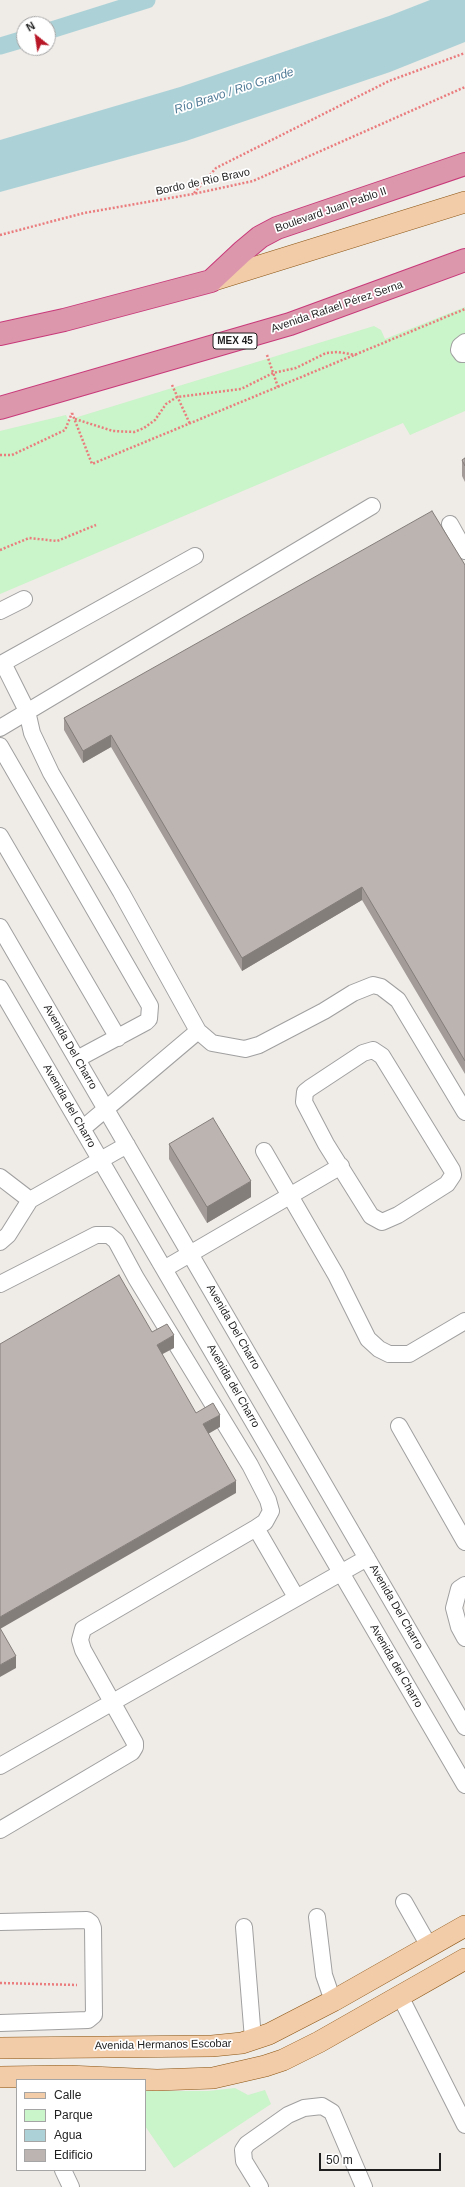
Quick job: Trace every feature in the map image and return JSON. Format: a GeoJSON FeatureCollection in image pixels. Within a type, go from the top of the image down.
{"type":"FeatureCollection","features":[{"type":"Feature","properties":{"kind":"highway","name":"Boulevard Juan Pablo II"},"geometry":{"type":"LineString","coordinates":[[211,281],[260,237],[277,228],[465,164]]}},
{"type":"Feature","properties":{"kind":"highway","name":"Avenida Rafael Pérez Serna"},"geometry":{"type":"LineString","coordinates":[[0,408],[290,324],[465,260]]}},
{"type":"Feature","properties":{"kind":"highway"},"geometry":{"type":"LineString","coordinates":[[0,334],[64,320],[211,281]]}},
{"type":"Feature","properties":{"kind":"main road"},"geometry":{"type":"LineString","coordinates":[[211,281],[465,202]]}},
{"type":"Feature","properties":{"kind":"main road","name":"Avenida Hermanos Escobar"},"geometry":{"type":"LineString","coordinates":[[0,2048],[212,2046],[242,2043],[269,2034],[333,2001],[465,1926]]}},
{"type":"Feature","properties":{"kind":"main road"},"geometry":{"type":"LineString","coordinates":[[429,1946],[444,1971]]}},
{"type":"Feature","properties":{"kind":"main road"},"geometry":{"type":"LineString","coordinates":[[146,2080],[220,2076],[283,2060],[319,2042],[465,1959]]}},
{"type":"Feature","properties":{"kind":"main road"},"geometry":{"type":"LineString","coordinates":[[0,2077],[96,2079]]}},
{"type":"Feature","properties":{"kind":"street"},"geometry":{"type":"LineString","coordinates":[[465,342],[460,346],[460,350],[462,354],[465,354]]}},
{"type":"Feature","properties":{"kind":"street"},"geometry":{"type":"LineString","coordinates":[[0,728],[27,710],[372,506]]}},
{"type":"Feature","properties":{"kind":"street"},"geometry":{"type":"LineString","coordinates":[[450,524],[465,551]]}},
{"type":"Feature","properties":{"kind":"street"},"geometry":{"type":"LineString","coordinates":[[195,556],[1,660],[27,710],[32,733],[51,773],[121,892],[198,1031],[212,1043],[245,1048],[259,1045],[366,987],[381,987],[398,1000],[465,1112]]}},
{"type":"Feature","properties":{"kind":"street"},"geometry":{"type":"LineString","coordinates":[[0,611],[24,599]]}},
{"type":"Feature","properties":{"kind":"street"},"geometry":{"type":"LineString","coordinates":[[0,746],[150,1006],[150,1019],[146,1022],[77,1060]]}},
{"type":"Feature","properties":{"kind":"street"},"geometry":{"type":"LineString","coordinates":[[0,836],[118,1038]]}},
{"type":"Feature","properties":{"kind":"street","name":"Avenida Del Charro"},"geometry":{"type":"LineString","coordinates":[[0,927],[465,1727]]}},
{"type":"Feature","properties":{"kind":"street","name":"Avenida del Charro"},"geometry":{"type":"LineString","coordinates":[[0,988],[465,1785]]}},
{"type":"Feature","properties":{"kind":"street"},"geometry":{"type":"LineString","coordinates":[[82,1129],[198,1031]]}},
{"type":"Feature","properties":{"kind":"street"},"geometry":{"type":"LineString","coordinates":[[377,1051],[452,1170],[452,1180],[398,1215],[379,1222],[371,1216],[340,1166],[326,1144],[304,1102],[305,1092],[363,1053],[377,1051]]}},
{"type":"Feature","properties":{"kind":"street"},"geometry":{"type":"LineString","coordinates":[[0,1242],[8,1235],[30,1200],[127,1145]]}},
{"type":"Feature","properties":{"kind":"street"},"geometry":{"type":"LineString","coordinates":[[264,1151],[336,1275],[368,1339],[379,1349],[389,1354],[409,1354],[465,1321]]}},
{"type":"Feature","properties":{"kind":"street"},"geometry":{"type":"LineString","coordinates":[[164,1269],[340,1166]]}},
{"type":"Feature","properties":{"kind":"street"},"geometry":{"type":"LineString","coordinates":[[0,1177],[30,1200]]}},
{"type":"Feature","properties":{"kind":"street"},"geometry":{"type":"LineString","coordinates":[[0,1284],[96,1235],[109,1235],[116,1241],[136,1278],[250,1465],[268,1500],[270,1511],[269,1517],[256,1528],[83,1629],[80,1640],[83,1650],[135,1743],[132,1752],[0,1830]]}},
{"type":"Feature","properties":{"kind":"street"},"geometry":{"type":"LineString","coordinates":[[398,1426],[465,1542]]}},
{"type":"Feature","properties":{"kind":"street"},"geometry":{"type":"LineString","coordinates":[[256,1528],[296,1597]]}},
{"type":"Feature","properties":{"kind":"street"},"geometry":{"type":"LineString","coordinates":[[0,1766],[296,1597],[342,1574],[367,1558]]}},
{"type":"Feature","properties":{"kind":"street"},"geometry":{"type":"LineString","coordinates":[[465,1585],[459,1589],[454,1608],[459,1627],[465,1638]]}},
{"type":"Feature","properties":{"kind":"street"},"geometry":{"type":"LineString","coordinates":[[404,1902],[429,1946]]}},
{"type":"Feature","properties":{"kind":"street"},"geometry":{"type":"LineString","coordinates":[[317,1917],[324,1975],[333,2001]]}},
{"type":"Feature","properties":{"kind":"street"},"geometry":{"type":"LineString","coordinates":[[0,1922],[87,1920],[93,1928],[94,1986],[94,2015],[88,2020],[0,2023]]}},
{"type":"Feature","properties":{"kind":"street"},"geometry":{"type":"LineString","coordinates":[[244,1927],[253,2039]]}},
{"type":"Feature","properties":{"kind":"street"},"geometry":{"type":"LineString","coordinates":[[400,1996],[465,2125]]}},
{"type":"Feature","properties":{"kind":"street"},"geometry":{"type":"LineString","coordinates":[[260,2187],[242,2156],[243,2150],[247,2144],[288,2115],[304,2108],[322,2106],[332,2112],[364,2187]]}},
{"type":"Feature","properties":{"kind":"street"},"geometry":{"type":"LineString","coordinates":[[63,2171],[71,2187]]}},
{"type":"Feature","properties":{"kind":"path"},"geometry":{"type":"LineString","coordinates":[[194,194],[216,168],[389,81],[465,52]]}},
{"type":"Feature","properties":{"kind":"path","name":"Bordo de Rio Bravo"},"geometry":{"type":"LineString","coordinates":[[0,235],[84,213],[194,194],[253,181],[465,87]]}},
{"type":"Feature","properties":{"kind":"path"},"geometry":{"type":"LineString","coordinates":[[0,455],[12,455],[58,433],[68,425],[72,413],[92,464],[465,309]]}},
{"type":"Feature","properties":{"kind":"path"},"geometry":{"type":"LineString","coordinates":[[74,418],[113,431],[134,432],[144,428],[155,420],[166,404],[177,397],[241,389],[273,373],[296,368],[326,353],[338,352],[356,355]]}},
{"type":"Feature","properties":{"kind":"path"},"geometry":{"type":"LineString","coordinates":[[267,355],[278,387]]}},
{"type":"Feature","properties":{"kind":"path"},"geometry":{"type":"LineString","coordinates":[[172,385],[190,424]]}},
{"type":"Feature","properties":{"kind":"path"},"geometry":{"type":"LineString","coordinates":[[0,550],[29,538],[56,541],[96,525]]}},
{"type":"Feature","properties":{"kind":"path"},"geometry":{"type":"LineString","coordinates":[[0,1983],[94,1986]]}},
{"type":"Feature","properties":{"kind":"green space"},"geometry":{"type":"Polygon","coordinates":[[[465,307],[465,411],[410,435],[403,423],[0,594],[0,431],[66,415],[68,420],[374,326],[381,330],[385,339],[465,307]]]}},
{"type":"Feature","properties":{"kind":"green space"},"geometry":{"type":"Polygon","coordinates":[[[235,2088],[248,2095],[265,2090],[271,2104],[174,2168],[146,2127],[146,2091],[208,2091],[235,2088]]]}},
{"type":"Feature","properties":{"kind":"water","name":"Río Bravo / Rio Grande"},"geometry":{"type":"Polygon","coordinates":[[[430,0],[465,0],[465,42],[390,72],[186,141],[0,192],[0,140],[180,87],[389,16],[430,0]]]}},
{"type":"Feature","properties":{"kind":"building"},"geometry":{"type":"Polygon","coordinates":[[[465,458],[465,466],[462,460],[465,458]]]}},
{"type":"Feature","properties":{"kind":"building"},"geometry":{"type":"Polygon","coordinates":[[[432,511],[465,565],[465,1061],[362,887],[242,958],[111,735],[83,751],[64,718],[432,511]]]}},
{"type":"Feature","properties":{"kind":"building"},"geometry":{"type":"Polygon","coordinates":[[[213,1118],[251,1181],[207,1207],[169,1144],[213,1118]]]}},
{"type":"Feature","properties":{"kind":"building"},"geometry":{"type":"Polygon","coordinates":[[[119,1275],[152,1332],[167,1324],[174,1335],[157,1345],[196,1413],[213,1403],[220,1415],[203,1424],[236,1481],[0,1617],[0,1344],[119,1275]]]}},
{"type":"Feature","properties":{"kind":"building"},"geometry":{"type":"Polygon","coordinates":[[[0,1628],[16,1656],[0,1665],[0,1628]]]}},
{"type":"Feature","properties":{"kind":"waterway"},"geometry":{"type":"LineString","coordinates":[[56,28],[147,0]]}},
{"type":"Feature","properties":{"kind":"waterway"},"geometry":{"type":"LineString","coordinates":[[0,46],[16,41]]}}]}
